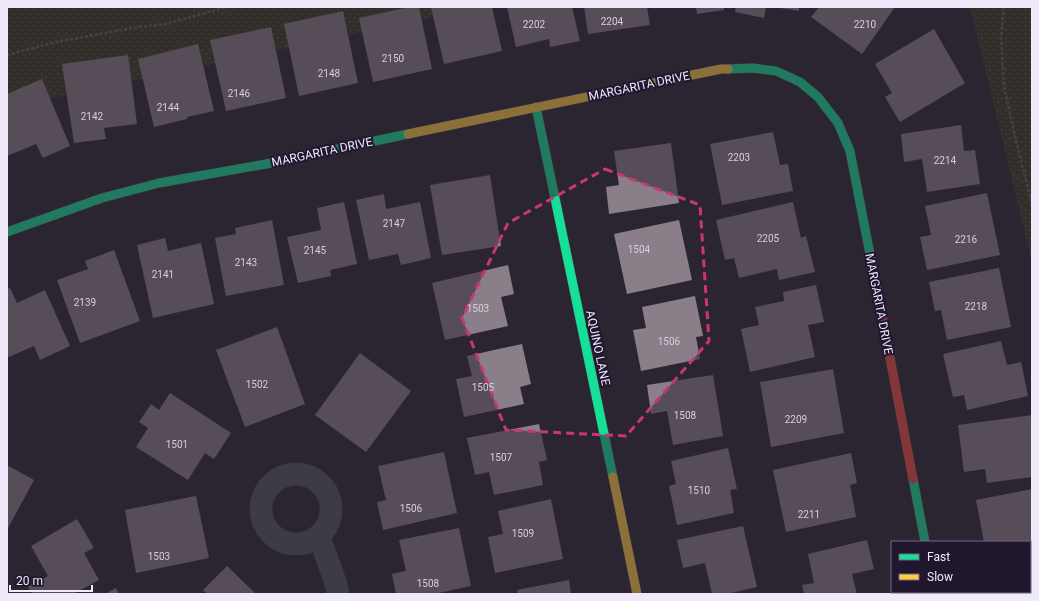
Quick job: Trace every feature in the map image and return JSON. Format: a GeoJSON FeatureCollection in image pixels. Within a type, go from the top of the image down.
{"type":"FeatureCollection","features":[{"type":"Feature","properties":{"kind":"street","name":"MARGARITA DRIVE"},"geometry":{"type":"LineString","coordinates":[[7,232],[102,198],[158,183],[266,164],[721,69],[753,68],[776,71],[800,82],[818,97],[838,123],[850,151],[925,541]]}},
{"type":"Feature","properties":{"kind":"street","name":"AQUINO LANE"},"geometry":{"type":"LineString","coordinates":[[536,107],[637,594]]}},
{"type":"Feature","properties":{"kind":"street"},"geometry":{"type":"LineString","coordinates":[[319,536],[336,584],[338,594]]}},
{"type":"Feature","properties":{"kind":"path"},"geometry":{"type":"LineString","coordinates":[[7,55],[56,42],[138,27],[166,24],[228,7]]}},
{"type":"Feature","properties":{"kind":"path"},"geometry":{"type":"LineString","coordinates":[[1004,7],[1001,37],[1004,88],[1032,205]]}},
{"type":"Feature","properties":{"kind":"highlighted area"},"geometry":{"type":"Polygon","coordinates":[[[605,169],[700,205],[709,341],[626,436],[506,430],[462,318],[508,223],[605,169]]]}},
{"type":"Feature","properties":{"kind":"green space"},"geometry":{"type":"Polygon","coordinates":[[[7,7],[480,7],[7,108],[7,7]]]}},
{"type":"Feature","properties":{"kind":"green space"},"geometry":{"type":"Polygon","coordinates":[[[970,7],[1032,7],[1032,262],[970,7]]]}},
{"type":"Feature","properties":{"kind":"building"},"geometry":{"type":"Polygon","coordinates":[[[409,7],[419,7],[432,69],[373,82],[359,18],[409,7]]]}},
{"type":"Feature","properties":{"kind":"building"},"geometry":{"type":"Polygon","coordinates":[[[431,7],[492,7],[502,51],[444,64],[431,7]]]}},
{"type":"Feature","properties":{"kind":"building"},"geometry":{"type":"Polygon","coordinates":[[[507,7],[572,7],[580,41],[550,47],[549,39],[516,47],[507,7]]]}},
{"type":"Feature","properties":{"kind":"building"},"geometry":{"type":"Polygon","coordinates":[[[584,7],[647,7],[650,25],[588,34],[584,7]]]}},
{"type":"Feature","properties":{"kind":"building"},"geometry":{"type":"Polygon","coordinates":[[[696,7],[724,7],[724,10],[697,14],[696,7]]]}},
{"type":"Feature","properties":{"kind":"building"},"geometry":{"type":"Polygon","coordinates":[[[736,7],[766,7],[764,18],[735,12],[736,7]]]}},
{"type":"Feature","properties":{"kind":"building"},"geometry":{"type":"Polygon","coordinates":[[[799,7],[799,11],[780,8],[799,7]]]}},
{"type":"Feature","properties":{"kind":"building"},"geometry":{"type":"Polygon","coordinates":[[[819,7],[895,7],[862,54],[811,17],[819,7]]]}},
{"type":"Feature","properties":{"kind":"building"},"geometry":{"type":"Polygon","coordinates":[[[343,11],[358,83],[299,96],[284,24],[343,11]]]}},
{"type":"Feature","properties":{"kind":"building"},"geometry":{"type":"Polygon","coordinates":[[[271,27],[286,98],[226,111],[210,40],[271,27]]]}},
{"type":"Feature","properties":{"kind":"building"},"geometry":{"type":"Polygon","coordinates":[[[934,29],[965,83],[900,122],[885,97],[892,93],[875,64],[934,29]]]}},
{"type":"Feature","properties":{"kind":"building"},"geometry":{"type":"Polygon","coordinates":[[[198,44],[214,111],[154,127],[138,59],[198,44]]]}},
{"type":"Feature","properties":{"kind":"building"},"geometry":{"type":"Polygon","coordinates":[[[128,55],[137,124],[104,128],[106,139],[74,143],[62,64],[128,55]]]}},
{"type":"Feature","properties":{"kind":"building"},"geometry":{"type":"Polygon","coordinates":[[[42,79],[70,146],[43,158],[36,144],[7,156],[7,94],[42,79]]]}},
{"type":"Feature","properties":{"kind":"building"},"geometry":{"type":"Polygon","coordinates":[[[961,125],[964,151],[975,150],[980,184],[927,192],[922,159],[904,162],[901,134],[961,125]]]}},
{"type":"Feature","properties":{"kind":"building"},"geometry":{"type":"Polygon","coordinates":[[[773,132],[780,165],[788,164],[793,191],[722,205],[710,144],[773,132]]]}},
{"type":"Feature","properties":{"kind":"building"},"geometry":{"type":"Polygon","coordinates":[[[671,143],[679,203],[609,214],[606,187],[619,185],[614,151],[671,143]]]}},
{"type":"Feature","properties":{"kind":"building"},"geometry":{"type":"Polygon","coordinates":[[[490,175],[501,246],[442,255],[430,185],[490,175]]]}},
{"type":"Feature","properties":{"kind":"building"},"geometry":{"type":"Polygon","coordinates":[[[987,193],[1000,255],[927,270],[920,237],[931,235],[925,206],[987,193]]]}},
{"type":"Feature","properties":{"kind":"building"},"geometry":{"type":"Polygon","coordinates":[[[384,194],[386,209],[420,202],[431,258],[401,265],[398,254],[369,260],[356,200],[384,194]]]}},
{"type":"Feature","properties":{"kind":"building"},"geometry":{"type":"Polygon","coordinates":[[[344,202],[357,264],[330,270],[331,276],[298,283],[287,237],[321,230],[317,208],[344,202]]]}},
{"type":"Feature","properties":{"kind":"building"},"geometry":{"type":"Polygon","coordinates":[[[793,202],[801,238],[806,236],[815,272],[779,280],[777,269],[739,278],[734,258],[725,260],[716,220],[793,202]]]}},
{"type":"Feature","properties":{"kind":"building"},"geometry":{"type":"Polygon","coordinates":[[[272,220],[284,285],[226,296],[215,238],[236,234],[235,228],[272,220]]]}},
{"type":"Feature","properties":{"kind":"building"},"geometry":{"type":"Polygon","coordinates":[[[679,220],[692,280],[627,294],[614,234],[679,220]]]}},
{"type":"Feature","properties":{"kind":"building"},"geometry":{"type":"Polygon","coordinates":[[[165,238],[168,251],[201,243],[214,304],[153,318],[137,245],[165,238]]]}},
{"type":"Feature","properties":{"kind":"building"},"geometry":{"type":"Polygon","coordinates":[[[114,250],[140,321],[80,343],[57,280],[88,269],[85,261],[114,250]]]}},
{"type":"Feature","properties":{"kind":"building"},"geometry":{"type":"Polygon","coordinates":[[[508,265],[514,294],[501,297],[508,326],[445,340],[432,283],[508,265]]]}},
{"type":"Feature","properties":{"kind":"building"},"geometry":{"type":"Polygon","coordinates":[[[999,268],[1011,327],[947,340],[941,310],[935,311],[929,282],[999,268]]]}},
{"type":"Feature","properties":{"kind":"building"},"geometry":{"type":"Polygon","coordinates":[[[816,285],[824,322],[808,325],[815,357],[750,372],[741,329],[759,325],[755,307],[784,301],[783,292],[816,285]]]}},
{"type":"Feature","properties":{"kind":"building"},"geometry":{"type":"Polygon","coordinates":[[[10,288],[17,303],[45,290],[70,346],[40,360],[34,346],[9,357],[7,354],[7,289],[10,288]]]}},
{"type":"Feature","properties":{"kind":"building"},"geometry":{"type":"Polygon","coordinates":[[[695,296],[703,336],[696,337],[700,359],[641,371],[633,330],[646,328],[642,307],[695,296]]]}},
{"type":"Feature","properties":{"kind":"building"},"geometry":{"type":"Polygon","coordinates":[[[277,327],[305,404],[245,427],[216,350],[277,327]]]}},
{"type":"Feature","properties":{"kind":"building"},"geometry":{"type":"Polygon","coordinates":[[[1001,341],[1007,365],[1021,362],[1028,396],[967,410],[964,395],[953,397],[943,354],[1001,341]]]}},
{"type":"Feature","properties":{"kind":"building"},"geometry":{"type":"Polygon","coordinates":[[[522,344],[531,384],[520,387],[524,404],[464,417],[456,379],[472,376],[467,356],[522,344]]]}},
{"type":"Feature","properties":{"kind":"building"},"geometry":{"type":"Polygon","coordinates":[[[360,353],[411,391],[366,452],[315,415],[360,353]]]}},
{"type":"Feature","properties":{"kind":"building"},"geometry":{"type":"Polygon","coordinates":[[[833,369],[844,433],[771,447],[760,382],[833,369]]]}},
{"type":"Feature","properties":{"kind":"building"},"geometry":{"type":"Polygon","coordinates":[[[713,375],[723,436],[673,445],[667,411],[651,414],[647,385],[713,375]]]}},
{"type":"Feature","properties":{"kind":"building"},"geometry":{"type":"Polygon","coordinates":[[[170,393],[231,433],[214,459],[205,453],[188,480],[136,447],[148,428],[139,422],[151,404],[159,410],[170,393]]]}},
{"type":"Feature","properties":{"kind":"building"},"geometry":{"type":"Polygon","coordinates":[[[1032,415],[1032,477],[987,483],[985,469],[964,472],[958,425],[1032,415]]]}},
{"type":"Feature","properties":{"kind":"building"},"geometry":{"type":"Polygon","coordinates":[[[539,424],[547,460],[539,462],[543,485],[494,495],[489,472],[475,475],[467,438],[539,424]]]}},
{"type":"Feature","properties":{"kind":"building"},"geometry":{"type":"Polygon","coordinates":[[[728,448],[737,489],[730,490],[734,513],[677,525],[669,486],[676,484],[671,461],[728,448]]]}},
{"type":"Feature","properties":{"kind":"building"},"geometry":{"type":"Polygon","coordinates":[[[444,452],[457,513],[383,530],[377,502],[386,500],[378,466],[444,452]]]}},
{"type":"Feature","properties":{"kind":"building"},"geometry":{"type":"Polygon","coordinates":[[[851,453],[857,483],[850,485],[856,517],[786,532],[773,470],[851,453]]]}},
{"type":"Feature","properties":{"kind":"building"},"geometry":{"type":"Polygon","coordinates":[[[7,465],[34,480],[7,530],[7,465]]]}},
{"type":"Feature","properties":{"kind":"building"},"geometry":{"type":"Polygon","coordinates":[[[1032,489],[1032,552],[1031,541],[984,541],[976,500],[1032,489]]]}},
{"type":"Feature","properties":{"kind":"building"},"geometry":{"type":"Polygon","coordinates":[[[196,496],[209,558],[136,573],[125,510],[196,496]]]}},
{"type":"Feature","properties":{"kind":"building"},"geometry":{"type":"Polygon","coordinates":[[[551,499],[563,559],[495,573],[488,537],[503,534],[498,511],[551,499]]]}},
{"type":"Feature","properties":{"kind":"building"},"geometry":{"type":"Polygon","coordinates":[[[77,519],[94,548],[84,553],[99,580],[73,594],[33,594],[28,587],[48,576],[31,546],[77,519]]]}},
{"type":"Feature","properties":{"kind":"building"},"geometry":{"type":"Polygon","coordinates":[[[743,526],[757,587],[727,594],[712,594],[705,563],[683,568],[677,540],[743,526]]]}},
{"type":"Feature","properties":{"kind":"building"},"geometry":{"type":"Polygon","coordinates":[[[459,528],[471,586],[434,594],[396,594],[392,574],[406,571],[399,540],[459,528]]]}},
{"type":"Feature","properties":{"kind":"building"},"geometry":{"type":"Polygon","coordinates":[[[867,540],[874,569],[852,574],[857,594],[804,594],[802,585],[814,583],[808,554],[867,540]]]}},
{"type":"Feature","properties":{"kind":"building"},"geometry":{"type":"Polygon","coordinates":[[[227,566],[256,594],[208,594],[203,590],[227,566]]]}},
{"type":"Feature","properties":{"kind":"building"},"geometry":{"type":"Polygon","coordinates":[[[569,580],[571,594],[518,594],[517,590],[569,580]]]}},
{"type":"Feature","properties":{"kind":"building"},"geometry":{"type":"Polygon","coordinates":[[[1032,583],[1032,594],[1003,594],[1031,593],[1032,583]]]}},
{"type":"Feature","properties":{"kind":"building"},"geometry":{"type":"Polygon","coordinates":[[[116,588],[119,594],[105,594],[116,588]]]}},
{"type":"Feature","properties":{"kind":"traffic: fast"},"geometry":{"type":"LineString","coordinates":[[728,69],[753,68],[776,71],[800,82],[818,97],[838,123],[850,151],[882,316]]}},
{"type":"Feature","properties":{"kind":"traffic: fast"},"geometry":{"type":"LineString","coordinates":[[536,107],[613,477]]}},
{"type":"Feature","properties":{"kind":"traffic: fast"},"geometry":{"type":"LineString","coordinates":[[7,232],[102,198],[159,183],[266,164],[408,134]]}},
{"type":"Feature","properties":{"kind":"traffic: fast"},"geometry":{"type":"LineString","coordinates":[[913,479],[925,541]]}},
{"type":"Feature","properties":{"kind":"traffic: slow"},"geometry":{"type":"LineString","coordinates":[[408,134],[721,69],[728,69]]}},
{"type":"Feature","properties":{"kind":"traffic: slow"},"geometry":{"type":"LineString","coordinates":[[613,477],[637,594]]}},
{"type":"Feature","properties":{"kind":"traffic: jam"},"geometry":{"type":"LineString","coordinates":[[882,316],[913,479]]}}]}
